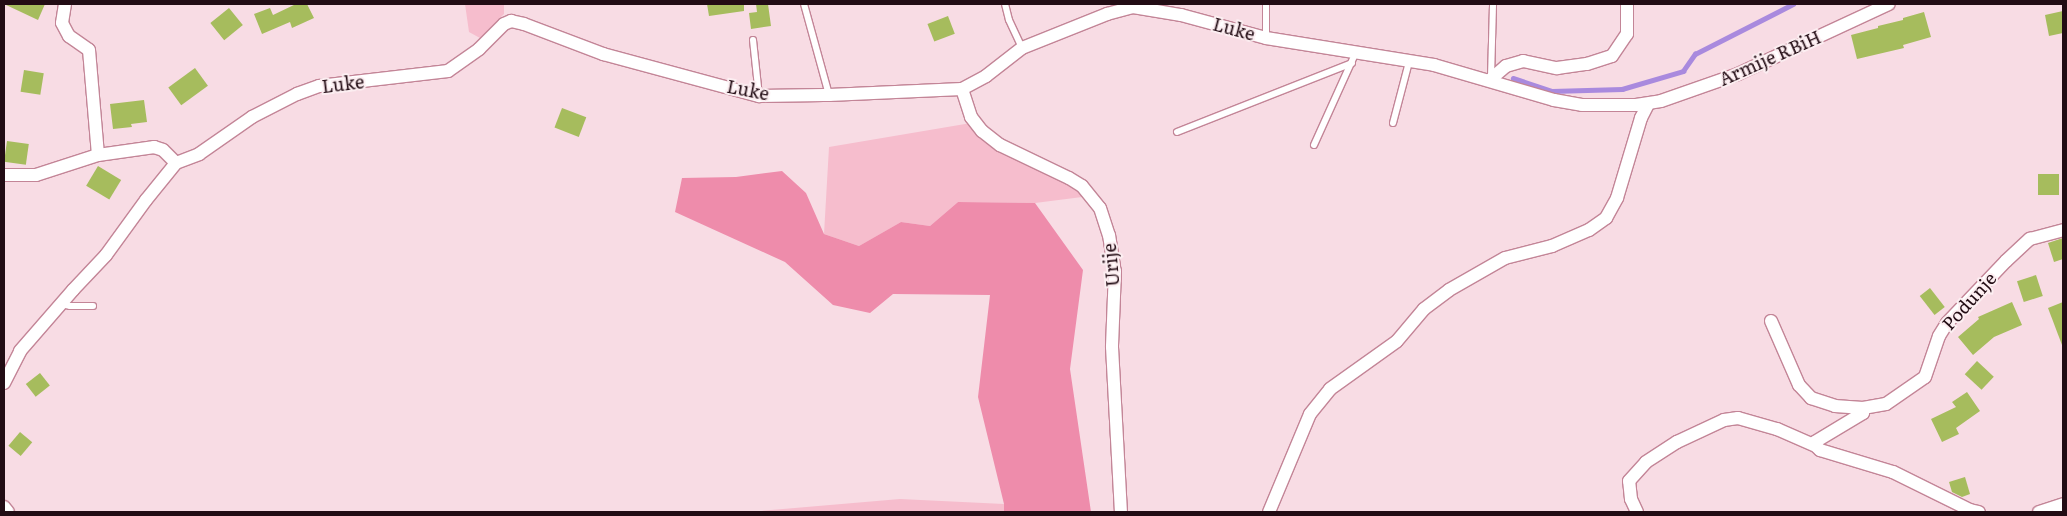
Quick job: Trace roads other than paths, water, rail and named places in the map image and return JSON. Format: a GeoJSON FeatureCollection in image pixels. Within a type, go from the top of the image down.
{"type":"FeatureCollection","features":[{"type":"Feature","properties":{"kind":"street"},"geometry":{"type":"LineString","coordinates":[[65,4],[62,23],[69,36],[89,50],[98,155]]}},
{"type":"Feature","properties":{"kind":"street"},"geometry":{"type":"LineString","coordinates":[[1491,79],[1506,66],[1523,62],[1557,68],[1587,64],[1612,56],[1627,34],[1626,4]]}},
{"type":"Feature","properties":{"kind":"street","name":"Armije RBiH"},"geometry":{"type":"LineString","coordinates":[[1648,104],[1694,91],[1738,74],[1889,4]]}},
{"type":"Feature","properties":{"kind":"street","name":"Luke"},"geometry":{"type":"LineString","coordinates":[[4,383],[20,351],[60,304],[106,255],[176,163],[199,154],[252,117],[318,86],[448,71],[479,49],[504,24],[511,21],[524,24],[603,54],[759,96],[829,95],[962,90],[986,76],[1022,48],[1133,5],[1180,10],[1266,38],[1354,58],[1434,64],[1491,79],[1554,100],[1582,105],[1648,104]]}},
{"type":"Feature","properties":{"kind":"street","name":"Urije"},"geometry":{"type":"LineString","coordinates":[[962,90],[971,117],[982,131],[1000,145],[1082,186],[1100,208],[1109,235],[1115,271],[1112,348],[1121,512]]}},
{"type":"Feature","properties":{"kind":"street"},"geometry":{"type":"LineString","coordinates":[[1269,512],[1310,414],[1330,389],[1391,345],[1424,309],[1449,290],[1504,258],[1552,246],[1589,230],[1606,218],[1617,198],[1638,128],[1648,104]]}},
{"type":"Feature","properties":{"kind":"street"},"geometry":{"type":"LineString","coordinates":[[4,175],[36,175],[98,155],[154,147],[163,150],[176,163]]}},
{"type":"Feature","properties":{"kind":"street","name":"Podunje"},"geometry":{"type":"LineString","coordinates":[[1771,320],[1799,385],[1811,398],[1836,406],[1863,408],[1886,404],[1925,377],[1939,336],[1947,323],[2030,239],[2063,230]]}},
{"type":"Feature","properties":{"kind":"street"},"geometry":{"type":"LineString","coordinates":[[1816,446],[1815,442],[1863,413],[1863,408]]}},
{"type":"Feature","properties":{"kind":"street"},"geometry":{"type":"LineString","coordinates":[[1637,512],[1631,499],[1629,481],[1646,462],[1677,442],[1724,420],[1738,418],[1776,429],[1816,446],[1820,450],[1893,472],[1970,510],[1979,512]]}},
{"type":"Feature","properties":{"kind":"street"},"geometry":{"type":"LineString","coordinates":[[2039,512],[2063,504]]}},
{"type":"Feature","properties":{"kind":"street"},"geometry":{"type":"LineString","coordinates":[[4,507],[8,512]]}},
{"type":"Feature","properties":{"kind":"lane"},"geometry":{"type":"LineString","coordinates":[[804,4],[829,95]]}},
{"type":"Feature","properties":{"kind":"lane"},"geometry":{"type":"LineString","coordinates":[[1005,4],[1009,20],[1022,48]]}},
{"type":"Feature","properties":{"kind":"lane"},"geometry":{"type":"LineString","coordinates":[[1266,4],[1266,38]]}},
{"type":"Feature","properties":{"kind":"lane"},"geometry":{"type":"LineString","coordinates":[[1491,79],[1493,4]]}},
{"type":"Feature","properties":{"kind":"lane"},"geometry":{"type":"LineString","coordinates":[[753,40],[759,96]]}},
{"type":"Feature","properties":{"kind":"lane"},"geometry":{"type":"LineString","coordinates":[[1177,132],[1354,58]]}},
{"type":"Feature","properties":{"kind":"lane"},"geometry":{"type":"LineString","coordinates":[[1314,145],[1354,58]]}},
{"type":"Feature","properties":{"kind":"lane"},"geometry":{"type":"LineString","coordinates":[[1393,123],[1409,62]]}},
{"type":"Feature","properties":{"kind":"lane"},"geometry":{"type":"LineString","coordinates":[[60,304],[93,306]]}},
{"type":"Feature","properties":{"kind":"waterway"},"geometry":{"type":"LineString","coordinates":[[1513,78],[1552,91],[1622,89],[1683,71],[1695,54],[1793,4]]}}]}
